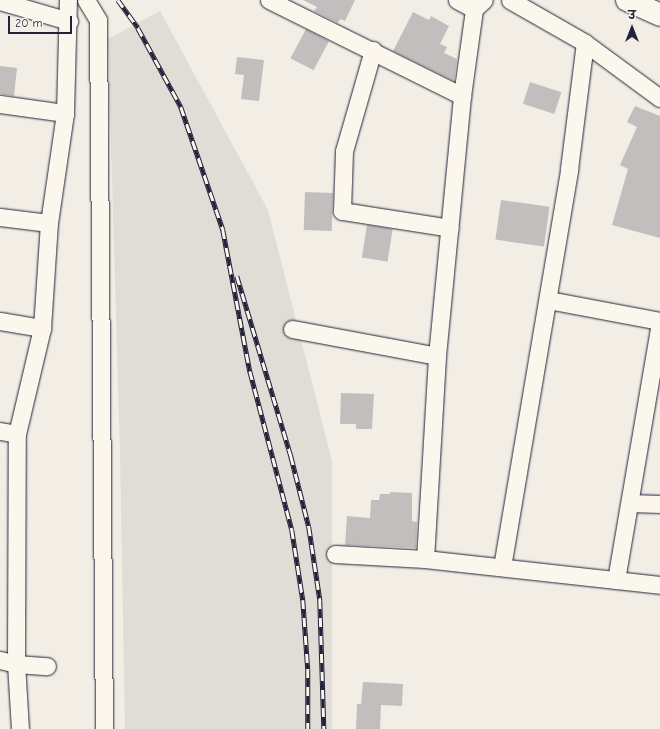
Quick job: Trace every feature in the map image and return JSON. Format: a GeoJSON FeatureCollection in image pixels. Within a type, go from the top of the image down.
{"type":"FeatureCollection","features":[{"type":"Feature","properties":{"kind":"main road"},"geometry":{"type":"LineString","coordinates":[[627,0],[660,15]]}},
{"type":"Feature","properties":{"kind":"street"},"geometry":{"type":"LineString","coordinates":[[20,729],[8,662],[17,434],[42,328],[49,223],[64,113],[69,21],[68,0]]}},
{"type":"Feature","properties":{"kind":"street"},"geometry":{"type":"LineString","coordinates":[[86,0],[98,20],[104,729]]}},
{"type":"Feature","properties":{"kind":"street"},"geometry":{"type":"LineString","coordinates":[[269,0],[373,50],[462,96]]}},
{"type":"Feature","properties":{"kind":"street"},"geometry":{"type":"LineString","coordinates":[[425,559],[437,356],[462,96],[479,4],[457,0]]}},
{"type":"Feature","properties":{"kind":"street"},"geometry":{"type":"LineString","coordinates":[[510,0],[584,43],[660,98]]}},
{"type":"Feature","properties":{"kind":"street"},"geometry":{"type":"LineString","coordinates":[[0,1],[69,21]]}},
{"type":"Feature","properties":{"kind":"street"},"geometry":{"type":"LineString","coordinates":[[502,567],[569,169],[584,43]]}},
{"type":"Feature","properties":{"kind":"street"},"geometry":{"type":"LineString","coordinates":[[373,50],[344,151],[342,211],[450,228]]}},
{"type":"Feature","properties":{"kind":"street"},"geometry":{"type":"LineString","coordinates":[[0,104],[64,113]]}},
{"type":"Feature","properties":{"kind":"street"},"geometry":{"type":"LineString","coordinates":[[0,217],[49,223]]}},
{"type":"Feature","properties":{"kind":"street"},"geometry":{"type":"LineString","coordinates":[[548,300],[660,322],[616,580]]}},
{"type":"Feature","properties":{"kind":"street"},"geometry":{"type":"LineString","coordinates":[[0,320],[42,328]]}},
{"type":"Feature","properties":{"kind":"street"},"geometry":{"type":"LineString","coordinates":[[292,329],[437,356]]}},
{"type":"Feature","properties":{"kind":"street"},"geometry":{"type":"LineString","coordinates":[[0,431],[17,434]]}},
{"type":"Feature","properties":{"kind":"street"},"geometry":{"type":"LineString","coordinates":[[630,502],[660,504]]}},
{"type":"Feature","properties":{"kind":"street"},"geometry":{"type":"LineString","coordinates":[[335,554],[425,559],[660,585]]}},
{"type":"Feature","properties":{"kind":"street"},"geometry":{"type":"LineString","coordinates":[[8,662],[47,666]]}},
{"type":"Feature","properties":{"kind":"shaded area"},"geometry":{"type":"Polygon","coordinates":[[[160,11],[268,210],[332,461],[332,729],[125,729],[120,454],[108,39],[160,11]]]}},
{"type":"Feature","properties":{"kind":"building"},"geometry":{"type":"Polygon","coordinates":[[[303,0],[355,0],[345,21],[340,19],[338,23],[314,11],[317,7],[303,0]]]}},
{"type":"Feature","properties":{"kind":"building"},"geometry":{"type":"Polygon","coordinates":[[[413,12],[429,20],[431,16],[449,26],[440,44],[447,47],[444,53],[457,59],[454,81],[393,51],[413,12]]]}},
{"type":"Feature","properties":{"kind":"building"},"geometry":{"type":"Polygon","coordinates":[[[306,29],[329,41],[313,70],[291,58],[306,29]]]}},
{"type":"Feature","properties":{"kind":"building"},"geometry":{"type":"Polygon","coordinates":[[[237,57],[264,60],[259,101],[241,99],[244,75],[235,74],[237,57]]]}},
{"type":"Feature","properties":{"kind":"building"},"geometry":{"type":"Polygon","coordinates":[[[0,66],[17,68],[14,96],[0,94],[0,66]]]}},
{"type":"Feature","properties":{"kind":"building"},"geometry":{"type":"Polygon","coordinates":[[[530,82],[561,92],[554,114],[523,104],[530,82]]]}},
{"type":"Feature","properties":{"kind":"building"},"geometry":{"type":"Polygon","coordinates":[[[635,106],[660,116],[660,238],[612,225],[628,169],[620,165],[637,127],[627,122],[635,106]]]}},
{"type":"Feature","properties":{"kind":"building"},"geometry":{"type":"Polygon","coordinates":[[[305,192],[333,193],[332,231],[304,230],[305,192]]]}},
{"type":"Feature","properties":{"kind":"building"},"geometry":{"type":"Polygon","coordinates":[[[501,200],[550,207],[544,246],[495,240],[501,200]]]}},
{"type":"Feature","properties":{"kind":"building"},"geometry":{"type":"Polygon","coordinates":[[[367,225],[393,229],[388,262],[362,258],[367,225]]]}},
{"type":"Feature","properties":{"kind":"building"},"geometry":{"type":"Polygon","coordinates":[[[341,393],[374,394],[372,429],[356,429],[356,424],[340,424],[341,393]]]}},
{"type":"Feature","properties":{"kind":"building"},"geometry":{"type":"Polygon","coordinates":[[[390,492],[412,493],[412,521],[417,522],[416,548],[345,545],[347,516],[370,518],[371,500],[379,500],[380,494],[390,494],[390,492]]]}},
{"type":"Feature","properties":{"kind":"building"},"geometry":{"type":"Polygon","coordinates":[[[363,682],[403,684],[402,706],[381,705],[380,729],[356,729],[357,704],[361,704],[363,682]]]}},
{"type":"Feature","properties":{"kind":"railway"},"geometry":{"type":"LineString","coordinates":[[118,0],[138,28],[181,107],[223,230],[250,371],[292,530],[303,600],[308,669],[308,729]]}},
{"type":"Feature","properties":{"kind":"railway"},"geometry":{"type":"LineString","coordinates":[[237,276],[291,456],[309,527],[320,600],[324,729]]}}]}
